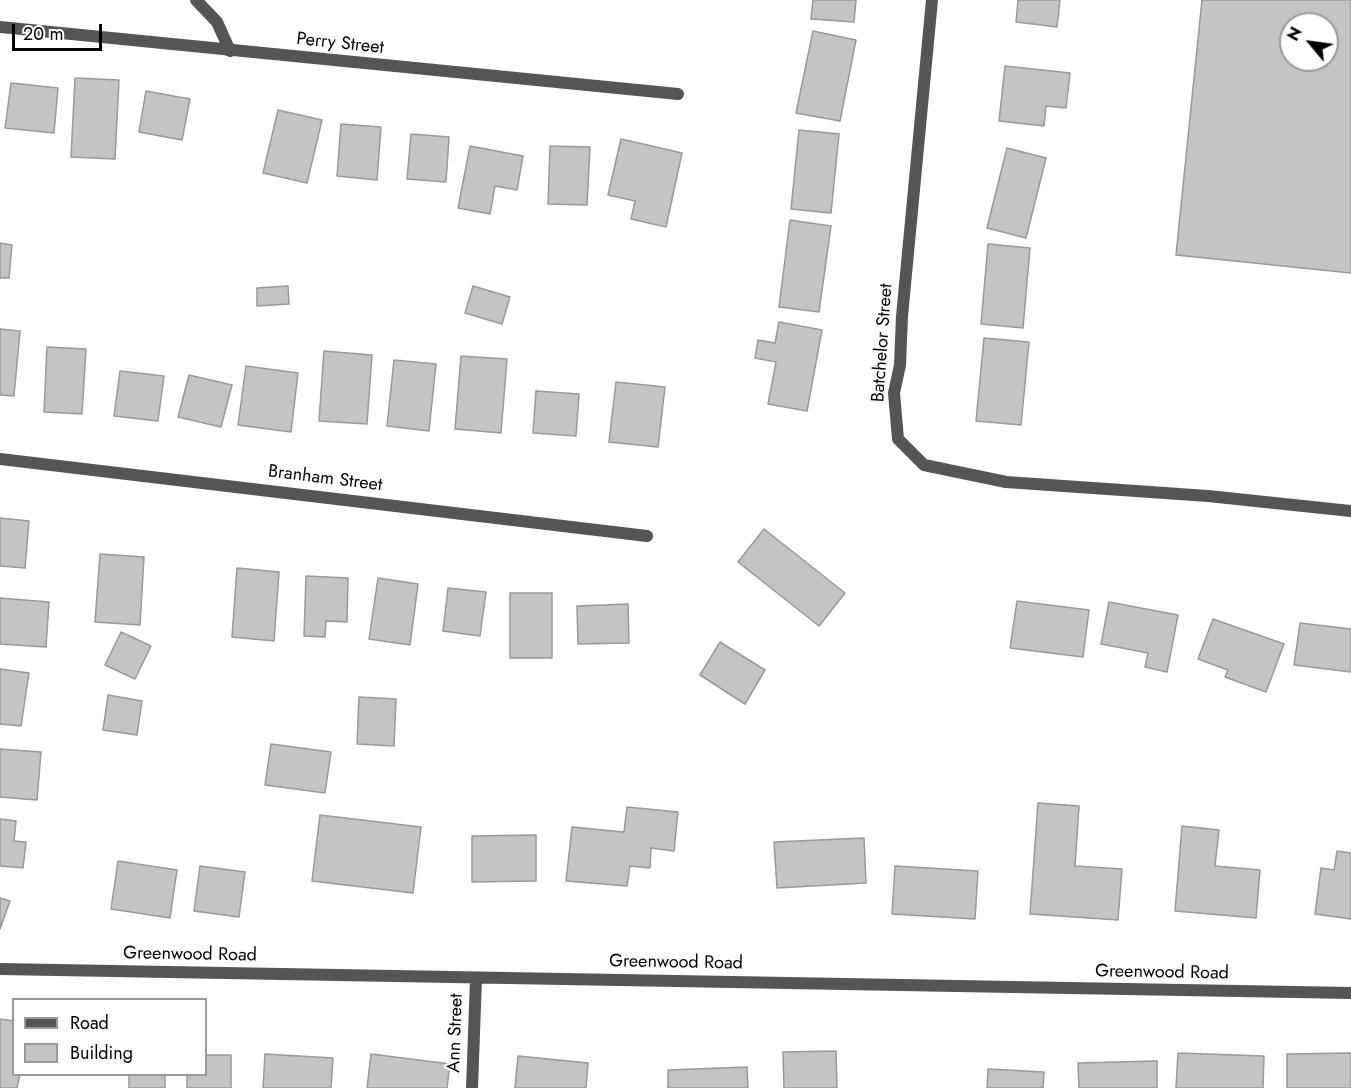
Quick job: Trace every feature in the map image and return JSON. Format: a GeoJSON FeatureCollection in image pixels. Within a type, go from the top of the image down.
{"type":"FeatureCollection","features":[{"type":"Feature","properties":{"kind":"street"},"geometry":{"type":"LineString","coordinates":[[196,0],[217,22],[230,51]]}},
{"type":"Feature","properties":{"kind":"street","name":"Batchelor Street"},"geometry":{"type":"LineString","coordinates":[[932,0],[902,316],[900,365],[894,393],[898,439],[924,465],[1006,482],[1208,496],[1351,511]]}},
{"type":"Feature","properties":{"kind":"street","name":"Perry Street"},"geometry":{"type":"LineString","coordinates":[[0,27],[678,94]]}},
{"type":"Feature","properties":{"kind":"street","name":"Branham Street"},"geometry":{"type":"LineString","coordinates":[[0,459],[646,536]]}},
{"type":"Feature","properties":{"kind":"street","name":"Greenwood Road"},"geometry":{"type":"LineString","coordinates":[[0,969],[476,979],[806,982],[1193,992],[1351,993]]}},
{"type":"Feature","properties":{"kind":"street","name":"Ann Street"},"geometry":{"type":"LineString","coordinates":[[472,1088],[476,979]]}},
{"type":"Feature","properties":{"kind":"building"},"geometry":{"type":"Polygon","coordinates":[[[813,0],[856,0],[854,22],[811,19],[813,0]]]}},
{"type":"Feature","properties":{"kind":"building"},"geometry":{"type":"Polygon","coordinates":[[[1018,0],[1060,0],[1057,27],[1016,22],[1018,0]]]}},
{"type":"Feature","properties":{"kind":"building"},"geometry":{"type":"Polygon","coordinates":[[[1202,0],[1351,0],[1351,273],[1176,255],[1202,0]]]}},
{"type":"Feature","properties":{"kind":"building"},"geometry":{"type":"Polygon","coordinates":[[[813,31],[856,40],[840,121],[796,113],[813,31]]]}},
{"type":"Feature","properties":{"kind":"building"},"geometry":{"type":"Polygon","coordinates":[[[1005,66],[1070,73],[1066,108],[1046,106],[1044,126],[999,121],[1005,66]]]}},
{"type":"Feature","properties":{"kind":"building"},"geometry":{"type":"Polygon","coordinates":[[[75,78],[119,80],[115,159],[71,157],[75,78]]]}},
{"type":"Feature","properties":{"kind":"building"},"geometry":{"type":"Polygon","coordinates":[[[11,83],[58,88],[54,133],[5,128],[11,83]]]}},
{"type":"Feature","properties":{"kind":"building"},"geometry":{"type":"Polygon","coordinates":[[[146,91],[190,99],[182,140],[139,132],[146,91]]]}},
{"type":"Feature","properties":{"kind":"building"},"geometry":{"type":"Polygon","coordinates":[[[278,110],[322,120],[307,183],[263,173],[278,110]]]}},
{"type":"Feature","properties":{"kind":"building"},"geometry":{"type":"Polygon","coordinates":[[[341,124],[381,127],[377,180],[337,176],[341,124]]]}},
{"type":"Feature","properties":{"kind":"building"},"geometry":{"type":"Polygon","coordinates":[[[799,130],[839,134],[831,213],[791,209],[799,130]]]}},
{"type":"Feature","properties":{"kind":"building"},"geometry":{"type":"Polygon","coordinates":[[[411,134],[449,137],[446,182],[407,179],[411,134]]]}},
{"type":"Feature","properties":{"kind":"building"},"geometry":{"type":"Polygon","coordinates":[[[621,139],[682,153],[666,227],[631,219],[635,201],[608,195],[621,139]]]}},
{"type":"Feature","properties":{"kind":"building"},"geometry":{"type":"Polygon","coordinates":[[[470,146],[523,156],[517,190],[495,186],[490,214],[458,208],[470,146]]]}},
{"type":"Feature","properties":{"kind":"building"},"geometry":{"type":"Polygon","coordinates":[[[550,146],[590,147],[587,205],[548,204],[550,146]]]}},
{"type":"Feature","properties":{"kind":"building"},"geometry":{"type":"Polygon","coordinates":[[[1007,148],[1046,158],[1026,238],[987,228],[1007,148]]]}},
{"type":"Feature","properties":{"kind":"building"},"geometry":{"type":"Polygon","coordinates":[[[790,220],[831,226],[819,312],[779,307],[790,220]]]}},
{"type":"Feature","properties":{"kind":"building"},"geometry":{"type":"Polygon","coordinates":[[[0,243],[12,245],[9,278],[0,278],[0,243]]]}},
{"type":"Feature","properties":{"kind":"building"},"geometry":{"type":"Polygon","coordinates":[[[988,244],[1030,248],[1023,328],[981,324],[988,244]]]}},
{"type":"Feature","properties":{"kind":"building"},"geometry":{"type":"Polygon","coordinates":[[[288,286],[289,304],[257,306],[257,288],[288,286]]]}},
{"type":"Feature","properties":{"kind":"building"},"geometry":{"type":"Polygon","coordinates":[[[473,286],[510,297],[502,324],[465,313],[473,286]]]}},
{"type":"Feature","properties":{"kind":"building"},"geometry":{"type":"Polygon","coordinates":[[[779,322],[822,330],[807,411],[768,404],[776,362],[755,358],[758,340],[775,343],[779,322]]]}},
{"type":"Feature","properties":{"kind":"building"},"geometry":{"type":"Polygon","coordinates":[[[0,329],[20,331],[14,396],[0,395],[0,329]]]}},
{"type":"Feature","properties":{"kind":"building"},"geometry":{"type":"Polygon","coordinates":[[[984,338],[1029,342],[1021,425],[976,421],[984,338]]]}},
{"type":"Feature","properties":{"kind":"building"},"geometry":{"type":"Polygon","coordinates":[[[47,347],[86,349],[82,414],[44,412],[47,347]]]}},
{"type":"Feature","properties":{"kind":"building"},"geometry":{"type":"Polygon","coordinates":[[[324,351],[372,355],[367,424],[319,421],[324,351]]]}},
{"type":"Feature","properties":{"kind":"building"},"geometry":{"type":"Polygon","coordinates":[[[461,356],[507,359],[501,433],[455,429],[461,356]]]}},
{"type":"Feature","properties":{"kind":"building"},"geometry":{"type":"Polygon","coordinates":[[[394,360],[436,364],[429,431],[387,426],[394,360]]]}},
{"type":"Feature","properties":{"kind":"building"},"geometry":{"type":"Polygon","coordinates":[[[246,366],[298,373],[291,432],[238,425],[246,366]]]}},
{"type":"Feature","properties":{"kind":"building"},"geometry":{"type":"Polygon","coordinates":[[[120,371],[164,376],[158,421],[114,416],[120,371]]]}},
{"type":"Feature","properties":{"kind":"building"},"geometry":{"type":"Polygon","coordinates":[[[189,375],[232,385],[221,427],[178,417],[189,375]]]}},
{"type":"Feature","properties":{"kind":"building"},"geometry":{"type":"Polygon","coordinates":[[[616,382],[665,387],[658,447],[609,442],[616,382]]]}},
{"type":"Feature","properties":{"kind":"building"},"geometry":{"type":"Polygon","coordinates":[[[536,391],[579,394],[576,436],[533,433],[536,391]]]}},
{"type":"Feature","properties":{"kind":"building"},"geometry":{"type":"Polygon","coordinates":[[[0,518],[29,521],[25,568],[0,566],[0,518]]]}},
{"type":"Feature","properties":{"kind":"building"},"geometry":{"type":"Polygon","coordinates":[[[764,529],[845,593],[819,626],[738,562],[764,529]]]}},
{"type":"Feature","properties":{"kind":"building"},"geometry":{"type":"Polygon","coordinates":[[[100,554],[144,557],[140,625],[95,622],[100,554]]]}},
{"type":"Feature","properties":{"kind":"building"},"geometry":{"type":"Polygon","coordinates":[[[237,568],[279,572],[274,641],[232,637],[237,568]]]}},
{"type":"Feature","properties":{"kind":"building"},"geometry":{"type":"Polygon","coordinates":[[[306,576],[348,578],[347,622],[326,621],[325,637],[304,636],[306,576]]]}},
{"type":"Feature","properties":{"kind":"building"},"geometry":{"type":"Polygon","coordinates":[[[378,578],[418,584],[410,645],[369,639],[378,578]]]}},
{"type":"Feature","properties":{"kind":"building"},"geometry":{"type":"Polygon","coordinates":[[[448,588],[486,592],[480,636],[443,631],[448,588]]]}},
{"type":"Feature","properties":{"kind":"building"},"geometry":{"type":"Polygon","coordinates":[[[510,593],[552,593],[552,658],[510,658],[510,593]]]}},
{"type":"Feature","properties":{"kind":"building"},"geometry":{"type":"Polygon","coordinates":[[[0,598],[49,602],[46,647],[0,644],[0,598]]]}},
{"type":"Feature","properties":{"kind":"building"},"geometry":{"type":"Polygon","coordinates":[[[1017,601],[1089,610],[1083,657],[1010,648],[1017,601]]]}},
{"type":"Feature","properties":{"kind":"building"},"geometry":{"type":"Polygon","coordinates":[[[1109,602],[1178,615],[1167,672],[1145,667],[1148,653],[1101,644],[1109,602]]]}},
{"type":"Feature","properties":{"kind":"building"},"geometry":{"type":"Polygon","coordinates":[[[628,604],[629,643],[578,644],[577,606],[628,604]]]}},
{"type":"Feature","properties":{"kind":"building"},"geometry":{"type":"Polygon","coordinates":[[[1213,619],[1284,644],[1266,692],[1225,677],[1228,670],[1198,659],[1213,619]]]}},
{"type":"Feature","properties":{"kind":"building"},"geometry":{"type":"Polygon","coordinates":[[[1300,623],[1351,629],[1351,672],[1294,665],[1300,623]]]}},
{"type":"Feature","properties":{"kind":"building"},"geometry":{"type":"Polygon","coordinates":[[[121,632],[151,646],[135,679],[105,665],[121,632]]]}},
{"type":"Feature","properties":{"kind":"building"},"geometry":{"type":"Polygon","coordinates":[[[720,642],[765,670],[745,704],[700,675],[720,642]]]}},
{"type":"Feature","properties":{"kind":"building"},"geometry":{"type":"Polygon","coordinates":[[[0,669],[29,673],[21,726],[0,724],[0,669]]]}},
{"type":"Feature","properties":{"kind":"building"},"geometry":{"type":"Polygon","coordinates":[[[108,695],[142,701],[137,735],[103,730],[108,695]]]}},
{"type":"Feature","properties":{"kind":"building"},"geometry":{"type":"Polygon","coordinates":[[[359,697],[396,699],[394,746],[357,744],[359,697]]]}},
{"type":"Feature","properties":{"kind":"building"},"geometry":{"type":"Polygon","coordinates":[[[271,744],[331,752],[325,793],[265,785],[271,744]]]}},
{"type":"Feature","properties":{"kind":"building"},"geometry":{"type":"Polygon","coordinates":[[[0,749],[41,752],[37,800],[0,797],[0,749]]]}},
{"type":"Feature","properties":{"kind":"building"},"geometry":{"type":"Polygon","coordinates":[[[1038,803],[1079,806],[1075,866],[1122,869],[1118,920],[1030,914],[1038,803]]]}},
{"type":"Feature","properties":{"kind":"building"},"geometry":{"type":"Polygon","coordinates":[[[627,807],[678,812],[674,851],[651,848],[650,868],[630,866],[627,886],[566,881],[572,827],[624,832],[627,807]]]}},
{"type":"Feature","properties":{"kind":"building"},"geometry":{"type":"Polygon","coordinates":[[[320,815],[421,827],[413,893],[312,881],[320,815]]]}},
{"type":"Feature","properties":{"kind":"building"},"geometry":{"type":"Polygon","coordinates":[[[0,819],[16,821],[14,841],[26,842],[23,868],[0,866],[0,819]]]}},
{"type":"Feature","properties":{"kind":"building"},"geometry":{"type":"Polygon","coordinates":[[[1182,826],[1219,830],[1215,866],[1260,870],[1256,918],[1175,911],[1182,826]]]}},
{"type":"Feature","properties":{"kind":"building"},"geometry":{"type":"Polygon","coordinates":[[[536,835],[536,881],[472,882],[472,836],[536,835]]]}},
{"type":"Feature","properties":{"kind":"building"},"geometry":{"type":"Polygon","coordinates":[[[864,838],[866,883],[777,888],[774,842],[864,838]]]}},
{"type":"Feature","properties":{"kind":"building"},"geometry":{"type":"Polygon","coordinates":[[[1337,851],[1351,853],[1351,919],[1315,914],[1321,868],[1334,870],[1337,851]]]}},
{"type":"Feature","properties":{"kind":"building"},"geometry":{"type":"Polygon","coordinates":[[[118,861],[177,870],[170,918],[111,909],[118,861]]]}},
{"type":"Feature","properties":{"kind":"building"},"geometry":{"type":"Polygon","coordinates":[[[200,866],[245,872],[239,917],[194,911],[200,866]]]}},
{"type":"Feature","properties":{"kind":"building"},"geometry":{"type":"Polygon","coordinates":[[[895,866],[978,871],[975,919],[892,914],[895,866]]]}},
{"type":"Feature","properties":{"kind":"building"},"geometry":{"type":"Polygon","coordinates":[[[0,898],[10,901],[0,929],[0,898]]]}},
{"type":"Feature","properties":{"kind":"building"},"geometry":{"type":"Polygon","coordinates":[[[0,1019],[12,1021],[12,1076],[20,1076],[17,1088],[0,1088],[0,1019]]]}},
{"type":"Feature","properties":{"kind":"building"},"geometry":{"type":"Polygon","coordinates":[[[836,1051],[837,1088],[784,1088],[783,1052],[836,1051]]]}},
{"type":"Feature","properties":{"kind":"building"},"geometry":{"type":"Polygon","coordinates":[[[1178,1053],[1264,1056],[1263,1088],[1176,1088],[1178,1053]]]}},
{"type":"Feature","properties":{"kind":"building"},"geometry":{"type":"Polygon","coordinates":[[[1351,1053],[1351,1088],[1287,1088],[1287,1054],[1351,1053]]]}},
{"type":"Feature","properties":{"kind":"building"},"geometry":{"type":"Polygon","coordinates":[[[265,1054],[333,1058],[331,1088],[263,1088],[265,1054]]]}},
{"type":"Feature","properties":{"kind":"building"},"geometry":{"type":"Polygon","coordinates":[[[371,1054],[450,1064],[447,1088],[367,1088],[371,1054]]]}},
{"type":"Feature","properties":{"kind":"building"},"geometry":{"type":"Polygon","coordinates":[[[207,1055],[231,1055],[231,1088],[187,1088],[187,1076],[207,1076],[207,1055]]]}},
{"type":"Feature","properties":{"kind":"building"},"geometry":{"type":"Polygon","coordinates":[[[518,1056],[588,1063],[586,1088],[515,1088],[518,1056]]]}},
{"type":"Feature","properties":{"kind":"building"},"geometry":{"type":"Polygon","coordinates":[[[1157,1061],[1157,1088],[1079,1088],[1078,1063],[1157,1061]]]}},
{"type":"Feature","properties":{"kind":"building"},"geometry":{"type":"Polygon","coordinates":[[[747,1067],[748,1088],[668,1088],[668,1070],[747,1067]]]}},
{"type":"Feature","properties":{"kind":"building"},"geometry":{"type":"Polygon","coordinates":[[[988,1069],[1044,1072],[1043,1088],[987,1088],[988,1069]]]}},
{"type":"Feature","properties":{"kind":"building"},"geometry":{"type":"Polygon","coordinates":[[[129,1076],[165,1076],[165,1088],[129,1088],[129,1076]]]}}]}
